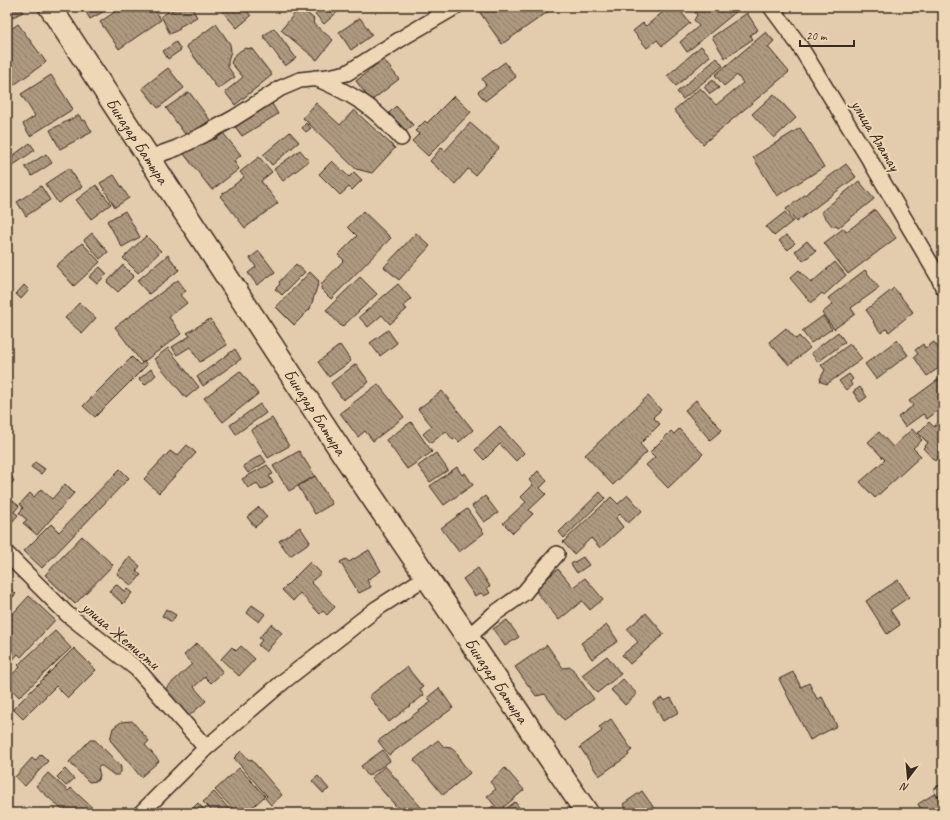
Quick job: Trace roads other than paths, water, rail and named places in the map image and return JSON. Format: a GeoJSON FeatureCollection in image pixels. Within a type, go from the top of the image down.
{"type":"FeatureCollection","features":[{"type":"Feature","properties":{"kind":"street","name":"Биназар Батыра"},"geometry":{"type":"LineString","coordinates":[[50,7],[347,460],[587,813]]}},
{"type":"Feature","properties":{"kind":"street"},"geometry":{"type":"LineString","coordinates":[[149,158],[177,148],[205,134],[234,118],[281,88],[300,80],[328,77],[346,73],[455,7]]}},
{"type":"Feature","properties":{"kind":"street","name":"улица Алатау"},"geometry":{"type":"LineString","coordinates":[[771,7],[803,52],[938,276],[943,287]]}},
{"type":"Feature","properties":{"kind":"street"},"geometry":{"type":"LineString","coordinates":[[314,78],[331,84],[358,99],[383,119],[401,138]]}},
{"type":"Feature","properties":{"kind":"street","name":"улица Жемисти"},"geometry":{"type":"LineString","coordinates":[[7,554],[68,614],[137,669],[206,748]]}},
{"type":"Feature","properties":{"kind":"street"},"geometry":{"type":"LineString","coordinates":[[467,638],[494,614],[524,593],[557,554]]}},
{"type":"Feature","properties":{"kind":"street"},"geometry":{"type":"LineString","coordinates":[[143,812],[206,748],[284,680],[376,610],[426,577]]}}]}
